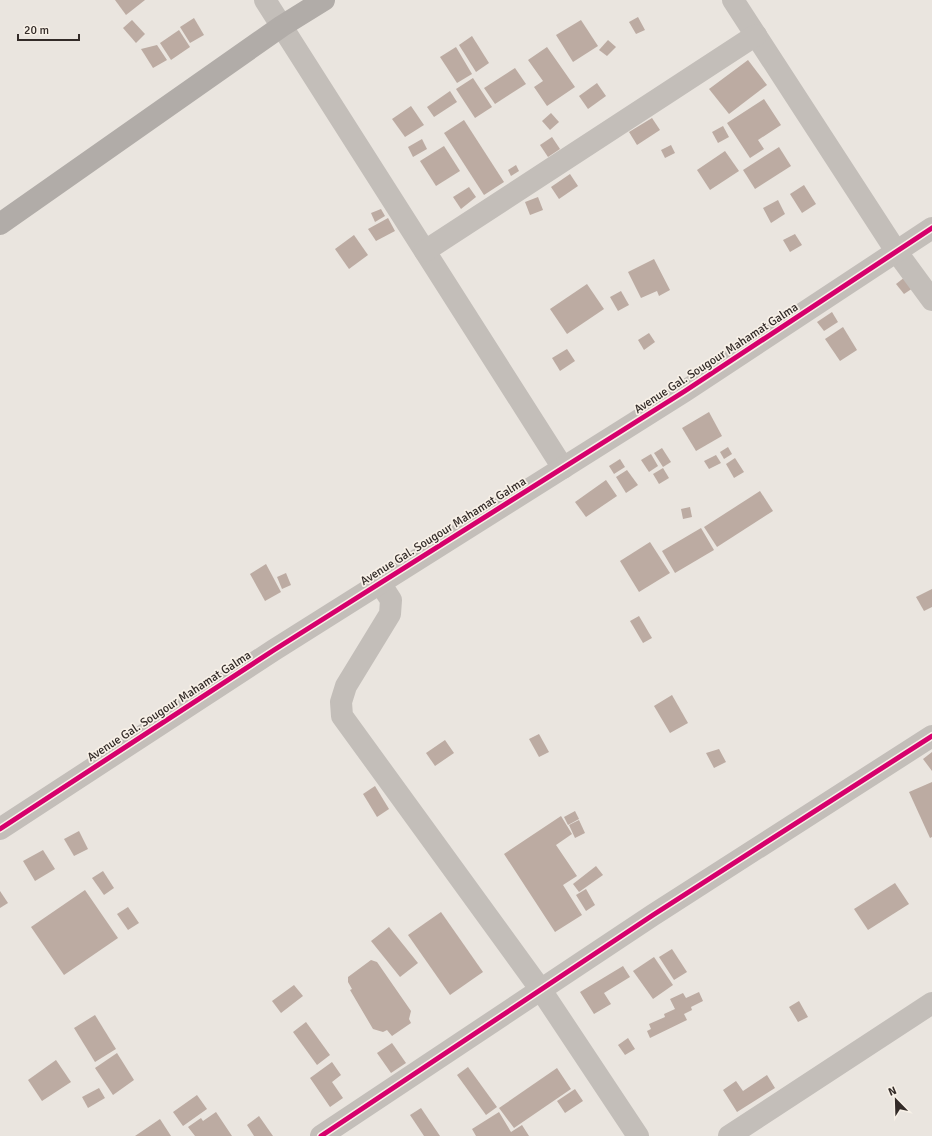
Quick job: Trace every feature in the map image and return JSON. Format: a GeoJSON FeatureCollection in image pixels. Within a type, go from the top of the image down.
{"type":"FeatureCollection","features":[{"type":"Feature","properties":{"kind":"main road"},"geometry":{"type":"LineString","coordinates":[[0,224],[282,26],[324,0]]}},
{"type":"Feature","properties":{"kind":"street"},"geometry":{"type":"LineString","coordinates":[[266,0],[563,468]]}},
{"type":"Feature","properties":{"kind":"street"},"geometry":{"type":"LineString","coordinates":[[733,0],[896,251],[932,300]]}},
{"type":"Feature","properties":{"kind":"street"},"geometry":{"type":"LineString","coordinates":[[425,251],[756,35]]}},
{"type":"Feature","properties":{"kind":"street","name":"Avenue Gal. Sougour Mahamat Galma"},"geometry":{"type":"LineString","coordinates":[[0,829],[274,650],[685,391],[932,228]]}},
{"type":"Feature","properties":{"kind":"street"},"geometry":{"type":"LineString","coordinates":[[380,583],[391,600],[390,614],[346,686],[341,702],[342,716],[541,990],[638,1136]]}},
{"type":"Feature","properties":{"kind":"street"},"geometry":{"type":"LineString","coordinates":[[322,1136],[653,915],[932,736]]}},
{"type":"Feature","properties":{"kind":"street"},"geometry":{"type":"LineString","coordinates":[[729,1136],[932,1003]]}},
{"type":"Feature","properties":{"kind":"building"},"geometry":{"type":"Polygon","coordinates":[[[115,0],[145,0],[126,15],[115,0]]]}},
{"type":"Feature","properties":{"kind":"building"},"geometry":{"type":"Polygon","coordinates":[[[638,17],[645,30],[636,34],[629,22],[638,17]]]}},
{"type":"Feature","properties":{"kind":"building"},"geometry":{"type":"Polygon","coordinates":[[[194,18],[204,35],[190,43],[180,27],[194,18]]]}},
{"type":"Feature","properties":{"kind":"building"},"geometry":{"type":"Polygon","coordinates":[[[132,20],[145,34],[136,43],[123,28],[132,20]]]}},
{"type":"Feature","properties":{"kind":"building"},"geometry":{"type":"Polygon","coordinates":[[[581,20],[598,46],[573,62],[556,35],[581,20]]]}},
{"type":"Feature","properties":{"kind":"building"},"geometry":{"type":"Polygon","coordinates":[[[179,30],[190,47],[171,60],[160,43],[179,30]]]}},
{"type":"Feature","properties":{"kind":"building"},"geometry":{"type":"Polygon","coordinates":[[[472,36],[489,63],[476,72],[459,45],[472,36]]]}},
{"type":"Feature","properties":{"kind":"building"},"geometry":{"type":"Polygon","coordinates":[[[608,40],[616,47],[607,56],[599,50],[608,40]]]}},
{"type":"Feature","properties":{"kind":"building"},"geometry":{"type":"Polygon","coordinates":[[[157,45],[167,60],[153,68],[141,49],[157,45]]]}},
{"type":"Feature","properties":{"kind":"building"},"geometry":{"type":"Polygon","coordinates":[[[456,47],[472,74],[457,83],[440,57],[456,47]]]}},
{"type":"Feature","properties":{"kind":"building"},"geometry":{"type":"Polygon","coordinates":[[[547,47],[575,87],[547,106],[534,87],[543,81],[528,60],[547,47]]]}},
{"type":"Feature","properties":{"kind":"building"},"geometry":{"type":"Polygon","coordinates":[[[748,60],[767,85],[729,114],[709,89],[748,60]]]}},
{"type":"Feature","properties":{"kind":"building"},"geometry":{"type":"Polygon","coordinates":[[[515,68],[526,84],[495,104],[484,88],[515,68]]]}},
{"type":"Feature","properties":{"kind":"building"},"geometry":{"type":"Polygon","coordinates":[[[473,78],[492,107],[475,118],[456,89],[473,78]]]}},
{"type":"Feature","properties":{"kind":"building"},"geometry":{"type":"Polygon","coordinates":[[[597,83],[606,96],[588,109],[579,96],[597,83]]]}},
{"type":"Feature","properties":{"kind":"building"},"geometry":{"type":"Polygon","coordinates":[[[450,91],[457,102],[434,117],[427,107],[450,91]]]}},
{"type":"Feature","properties":{"kind":"building"},"geometry":{"type":"Polygon","coordinates":[[[764,99],[781,125],[758,140],[764,149],[750,158],[727,123],[764,99]]]}},
{"type":"Feature","properties":{"kind":"building"},"geometry":{"type":"Polygon","coordinates":[[[411,106],[424,125],[405,137],[392,119],[411,106]]]}},
{"type":"Feature","properties":{"kind":"building"},"geometry":{"type":"Polygon","coordinates":[[[551,113],[559,122],[550,130],[542,121],[551,113]]]}},
{"type":"Feature","properties":{"kind":"building"},"geometry":{"type":"Polygon","coordinates":[[[652,118],[660,130],[637,145],[629,132],[652,118]]]}},
{"type":"Feature","properties":{"kind":"building"},"geometry":{"type":"Polygon","coordinates":[[[464,120],[504,182],[484,195],[444,133],[464,120]]]}},
{"type":"Feature","properties":{"kind":"building"},"geometry":{"type":"Polygon","coordinates":[[[723,126],[729,137],[718,143],[712,132],[723,126]]]}},
{"type":"Feature","properties":{"kind":"building"},"geometry":{"type":"Polygon","coordinates":[[[552,137],[560,149],[548,157],[540,145],[552,137]]]}},
{"type":"Feature","properties":{"kind":"building"},"geometry":{"type":"Polygon","coordinates":[[[422,139],[427,149],[413,157],[408,147],[422,139]]]}},
{"type":"Feature","properties":{"kind":"building"},"geometry":{"type":"Polygon","coordinates":[[[671,145],[675,153],[665,158],[661,150],[671,145]]]}},
{"type":"Feature","properties":{"kind":"building"},"geometry":{"type":"Polygon","coordinates":[[[444,146],[460,171],[436,186],[420,161],[444,146]]]}},
{"type":"Feature","properties":{"kind":"building"},"geometry":{"type":"Polygon","coordinates":[[[779,147],[791,166],[755,189],[743,170],[779,147]]]}},
{"type":"Feature","properties":{"kind":"building"},"geometry":{"type":"Polygon","coordinates":[[[725,151],[739,171],[710,190],[697,170],[725,151]]]}},
{"type":"Feature","properties":{"kind":"building"},"geometry":{"type":"Polygon","coordinates":[[[516,165],[519,171],[511,176],[508,170],[516,165]]]}},
{"type":"Feature","properties":{"kind":"building"},"geometry":{"type":"Polygon","coordinates":[[[570,174],[578,186],[559,199],[551,187],[570,174]]]}},
{"type":"Feature","properties":{"kind":"building"},"geometry":{"type":"Polygon","coordinates":[[[804,185],[816,204],[802,213],[790,194],[804,185]]]}},
{"type":"Feature","properties":{"kind":"building"},"geometry":{"type":"Polygon","coordinates":[[[469,187],[476,197],[461,209],[453,197],[469,187]]]}},
{"type":"Feature","properties":{"kind":"building"},"geometry":{"type":"Polygon","coordinates":[[[538,197],[543,210],[530,215],[525,202],[538,197]]]}},
{"type":"Feature","properties":{"kind":"building"},"geometry":{"type":"Polygon","coordinates":[[[778,200],[785,214],[771,223],[763,208],[778,200]]]}},
{"type":"Feature","properties":{"kind":"building"},"geometry":{"type":"Polygon","coordinates":[[[381,209],[385,216],[375,222],[371,213],[381,209]]]}},
{"type":"Feature","properties":{"kind":"building"},"geometry":{"type":"Polygon","coordinates":[[[388,218],[395,231],[376,241],[368,229],[388,218]]]}},
{"type":"Feature","properties":{"kind":"building"},"geometry":{"type":"Polygon","coordinates":[[[795,234],[802,245],[790,252],[783,240],[795,234]]]}},
{"type":"Feature","properties":{"kind":"building"},"geometry":{"type":"Polygon","coordinates":[[[354,235],[368,255],[349,269],[335,249],[354,235]]]}},
{"type":"Feature","properties":{"kind":"building"},"geometry":{"type":"Polygon","coordinates":[[[654,259],[670,290],[659,296],[657,291],[641,298],[628,272],[654,259]]]}},
{"type":"Feature","properties":{"kind":"building"},"geometry":{"type":"Polygon","coordinates":[[[905,277],[913,288],[904,294],[896,284],[905,277]]]}},
{"type":"Feature","properties":{"kind":"building"},"geometry":{"type":"Polygon","coordinates":[[[587,284],[604,309],[567,334],[550,309],[587,284]]]}},
{"type":"Feature","properties":{"kind":"building"},"geometry":{"type":"Polygon","coordinates":[[[621,291],[629,305],[618,311],[610,297],[621,291]]]}},
{"type":"Feature","properties":{"kind":"building"},"geometry":{"type":"Polygon","coordinates":[[[832,312],[838,322],[824,331],[817,322],[832,312]]]}},
{"type":"Feature","properties":{"kind":"building"},"geometry":{"type":"Polygon","coordinates":[[[843,327],[857,350],[840,361],[825,339],[843,327]]]}},
{"type":"Feature","properties":{"kind":"building"},"geometry":{"type":"Polygon","coordinates":[[[649,333],[655,342],[644,350],[638,340],[649,333]]]}},
{"type":"Feature","properties":{"kind":"building"},"geometry":{"type":"Polygon","coordinates":[[[567,349],[575,361],[560,371],[552,358],[567,349]]]}},
{"type":"Feature","properties":{"kind":"building"},"geometry":{"type":"Polygon","coordinates":[[[709,412],[722,436],[696,451],[682,428],[709,412]]]}},
{"type":"Feature","properties":{"kind":"building"},"geometry":{"type":"Polygon","coordinates":[[[728,447],[732,454],[724,459],[720,452],[728,447]]]}},
{"type":"Feature","properties":{"kind":"building"},"geometry":{"type":"Polygon","coordinates":[[[662,448],[671,462],[663,467],[654,453],[662,448]]]}},
{"type":"Feature","properties":{"kind":"building"},"geometry":{"type":"Polygon","coordinates":[[[651,454],[658,466],[649,472],[641,460],[651,454]]]}},
{"type":"Feature","properties":{"kind":"building"},"geometry":{"type":"Polygon","coordinates":[[[716,455],[721,463],[709,469],[704,461],[716,455]]]}},
{"type":"Feature","properties":{"kind":"building"},"geometry":{"type":"Polygon","coordinates":[[[735,458],[744,472],[734,478],[726,464],[735,458]]]}},
{"type":"Feature","properties":{"kind":"building"},"geometry":{"type":"Polygon","coordinates":[[[620,459],[625,467],[614,474],[609,466],[620,459]]]}},
{"type":"Feature","properties":{"kind":"building"},"geometry":{"type":"Polygon","coordinates":[[[663,468],[669,478],[659,484],[653,474],[663,468]]]}},
{"type":"Feature","properties":{"kind":"building"},"geometry":{"type":"Polygon","coordinates":[[[627,470],[638,485],[626,493],[616,477],[627,470]]]}},
{"type":"Feature","properties":{"kind":"building"},"geometry":{"type":"Polygon","coordinates":[[[606,480],[617,496],[586,517],[575,502],[606,480]]]}},
{"type":"Feature","properties":{"kind":"building"},"geometry":{"type":"Polygon","coordinates":[[[760,491],[773,511],[717,547],[704,527],[760,491]]]}},
{"type":"Feature","properties":{"kind":"building"},"geometry":{"type":"Polygon","coordinates":[[[690,507],[692,517],[683,519],[681,509],[690,507]]]}},
{"type":"Feature","properties":{"kind":"building"},"geometry":{"type":"Polygon","coordinates":[[[701,528],[714,550],[675,573],[662,551],[701,528]]]}},
{"type":"Feature","properties":{"kind":"building"},"geometry":{"type":"Polygon","coordinates":[[[650,542],[670,573],[639,592],[620,561],[650,542]]]}},
{"type":"Feature","properties":{"kind":"building"},"geometry":{"type":"Polygon","coordinates":[[[266,564],[281,592],[265,601],[250,574],[266,564]]]}},
{"type":"Feature","properties":{"kind":"building"},"geometry":{"type":"Polygon","coordinates":[[[286,573],[291,585],[282,589],[277,577],[286,573]]]}},
{"type":"Feature","properties":{"kind":"building"},"geometry":{"type":"Polygon","coordinates":[[[932,589],[932,607],[924,611],[916,597],[932,589]]]}},
{"type":"Feature","properties":{"kind":"building"},"geometry":{"type":"Polygon","coordinates":[[[639,616],[652,638],[643,643],[630,621],[639,616]]]}},
{"type":"Feature","properties":{"kind":"building"},"geometry":{"type":"Polygon","coordinates":[[[672,695],[688,723],[670,733],[654,706],[672,695]]]}},
{"type":"Feature","properties":{"kind":"building"},"geometry":{"type":"Polygon","coordinates":[[[539,734],[549,752],[539,757],[529,739],[539,734]]]}},
{"type":"Feature","properties":{"kind":"building"},"geometry":{"type":"Polygon","coordinates":[[[445,740],[454,753],[435,766],[426,753],[445,740]]]}},
{"type":"Feature","properties":{"kind":"building"},"geometry":{"type":"Polygon","coordinates":[[[719,749],[726,762],[714,768],[706,753],[719,749]]]}},
{"type":"Feature","properties":{"kind":"building"},"geometry":{"type":"Polygon","coordinates":[[[932,752],[932,771],[923,759],[932,752]]]}},
{"type":"Feature","properties":{"kind":"building"},"geometry":{"type":"Polygon","coordinates":[[[932,782],[932,837],[930,838],[909,792],[932,782]]]}},
{"type":"Feature","properties":{"kind":"building"},"geometry":{"type":"Polygon","coordinates":[[[375,786],[389,809],[377,817],[363,794],[375,786]]]}},
{"type":"Feature","properties":{"kind":"building"},"geometry":{"type":"Polygon","coordinates":[[[575,811],[579,819],[568,825],[564,817],[575,811]]]}},
{"type":"Feature","properties":{"kind":"building"},"geometry":{"type":"Polygon","coordinates":[[[561,816],[572,834],[556,845],[577,876],[563,885],[582,915],[555,932],[504,854],[561,816]]]}},
{"type":"Feature","properties":{"kind":"building"},"geometry":{"type":"Polygon","coordinates":[[[579,820],[585,833],[575,838],[569,825],[579,820]]]}},
{"type":"Feature","properties":{"kind":"building"},"geometry":{"type":"Polygon","coordinates":[[[79,831],[88,849],[74,856],[64,839],[79,831]]]}},
{"type":"Feature","properties":{"kind":"building"},"geometry":{"type":"Polygon","coordinates":[[[43,850],[55,869],[35,881],[23,861],[43,850]]]}},
{"type":"Feature","properties":{"kind":"building"},"geometry":{"type":"Polygon","coordinates":[[[596,866],[603,875],[579,892],[573,884],[596,866]]]}},
{"type":"Feature","properties":{"kind":"building"},"geometry":{"type":"Polygon","coordinates":[[[103,871],[114,888],[104,895],[92,878],[103,871]]]}},
{"type":"Feature","properties":{"kind":"building"},"geometry":{"type":"Polygon","coordinates":[[[895,883],[909,904],[868,930],[854,909],[895,883]]]}},
{"type":"Feature","properties":{"kind":"building"},"geometry":{"type":"Polygon","coordinates":[[[586,889],[595,905],[586,911],[576,895],[586,889]]]}},
{"type":"Feature","properties":{"kind":"building"},"geometry":{"type":"Polygon","coordinates":[[[85,890],[118,938],[64,975],[31,927],[85,890]]]}},
{"type":"Feature","properties":{"kind":"building"},"geometry":{"type":"Polygon","coordinates":[[[0,891],[8,903],[0,908],[0,891]]]}},
{"type":"Feature","properties":{"kind":"building"},"geometry":{"type":"Polygon","coordinates":[[[128,907],[139,923],[128,930],[117,914],[128,907]]]}},
{"type":"Feature","properties":{"kind":"building"},"geometry":{"type":"Polygon","coordinates":[[[441,912],[483,972],[450,995],[408,935],[441,912]]]}},
{"type":"Feature","properties":{"kind":"building"},"geometry":{"type":"Polygon","coordinates":[[[389,927],[418,963],[400,977],[371,941],[389,927]]]}},
{"type":"Feature","properties":{"kind":"building"},"geometry":{"type":"Polygon","coordinates":[[[672,949],[687,972],[674,980],[659,957],[672,949]]]}},
{"type":"Feature","properties":{"kind":"building"},"geometry":{"type":"Polygon","coordinates":[[[654,957],[673,985],[653,999],[633,971],[654,957]]]}},
{"type":"Feature","properties":{"kind":"building"},"geometry":{"type":"Polygon","coordinates":[[[371,960],[377,962],[411,1011],[409,1019],[411,1023],[392,1036],[387,1030],[383,1032],[373,1029],[350,990],[352,989],[348,982],[348,977],[371,960]]]}},
{"type":"Feature","properties":{"kind":"building"},"geometry":{"type":"Polygon","coordinates":[[[623,966],[630,977],[604,993],[611,1004],[594,1014],[580,992],[623,966]]]}},
{"type":"Feature","properties":{"kind":"building"},"geometry":{"type":"Polygon","coordinates":[[[294,985],[303,996],[281,1013],[272,1001],[294,985]]]}},
{"type":"Feature","properties":{"kind":"building"},"geometry":{"type":"Polygon","coordinates":[[[699,992],[703,1001],[691,1007],[692,1010],[684,1014],[687,1020],[650,1038],[647,1031],[651,1029],[649,1024],[665,1017],[664,1014],[675,1009],[670,999],[683,993],[686,998],[699,992]]]}},
{"type":"Feature","properties":{"kind":"building"},"geometry":{"type":"Polygon","coordinates":[[[799,1001],[808,1017],[798,1022],[789,1007],[799,1001]]]}},
{"type":"Feature","properties":{"kind":"building"},"geometry":{"type":"Polygon","coordinates":[[[95,1015],[116,1049],[95,1062],[74,1028],[95,1015]]]}},
{"type":"Feature","properties":{"kind":"building"},"geometry":{"type":"Polygon","coordinates":[[[306,1022],[330,1055],[317,1065],[293,1032],[306,1022]]]}},
{"type":"Feature","properties":{"kind":"building"},"geometry":{"type":"Polygon","coordinates":[[[628,1038],[635,1049],[625,1055],[618,1045],[628,1038]]]}},
{"type":"Feature","properties":{"kind":"building"},"geometry":{"type":"Polygon","coordinates":[[[392,1043],[406,1063],[391,1073],[377,1053],[392,1043]]]}},
{"type":"Feature","properties":{"kind":"building"},"geometry":{"type":"Polygon","coordinates":[[[117,1053],[134,1080],[113,1095],[95,1068],[117,1053]]]}},
{"type":"Feature","properties":{"kind":"building"},"geometry":{"type":"Polygon","coordinates":[[[56,1060],[71,1082],[42,1101],[28,1080],[56,1060]]]}},
{"type":"Feature","properties":{"kind":"building"},"geometry":{"type":"Polygon","coordinates":[[[332,1062],[341,1075],[332,1082],[343,1098],[330,1107],[310,1078],[332,1062]]]}},
{"type":"Feature","properties":{"kind":"building"},"geometry":{"type":"Polygon","coordinates":[[[468,1067],[497,1107],[486,1115],[457,1075],[468,1067]]]}},
{"type":"Feature","properties":{"kind":"building"},"geometry":{"type":"Polygon","coordinates":[[[557,1068],[571,1089],[514,1128],[499,1108],[557,1068]]]}},
{"type":"Feature","properties":{"kind":"building"},"geometry":{"type":"Polygon","coordinates":[[[767,1075],[775,1088],[737,1112],[723,1090],[736,1081],[743,1091],[767,1075]]]}},
{"type":"Feature","properties":{"kind":"building"},"geometry":{"type":"Polygon","coordinates":[[[99,1088],[105,1098],[88,1108],[82,1097],[99,1088]]]}},
{"type":"Feature","properties":{"kind":"building"},"geometry":{"type":"Polygon","coordinates":[[[575,1089],[583,1101],[565,1113],[557,1101],[575,1089]]]}},
{"type":"Feature","properties":{"kind":"building"},"geometry":{"type":"Polygon","coordinates":[[[197,1095],[207,1109],[183,1126],[173,1112],[197,1095]]]}},
{"type":"Feature","properties":{"kind":"building"},"geometry":{"type":"Polygon","coordinates":[[[421,1108],[440,1136],[424,1136],[410,1115],[421,1108]]]}},
{"type":"Feature","properties":{"kind":"building"},"geometry":{"type":"Polygon","coordinates":[[[216,1112],[232,1136],[195,1136],[188,1127],[201,1118],[203,1121],[216,1112]]]}},
{"type":"Feature","properties":{"kind":"building"},"geometry":{"type":"Polygon","coordinates":[[[499,1112],[511,1132],[522,1125],[529,1136],[476,1136],[472,1129],[499,1112]]]}},
{"type":"Feature","properties":{"kind":"building"},"geometry":{"type":"Polygon","coordinates":[[[259,1116],[273,1136],[254,1136],[247,1125],[259,1116]]]}},
{"type":"Feature","properties":{"kind":"building"},"geometry":{"type":"Polygon","coordinates":[[[160,1119],[171,1136],[135,1136],[160,1119]]]}},
{"type":"Feature","properties":{"kind":"cycle path"},"geometry":{"type":"LineString","coordinates":[[0,829],[274,650],[685,391],[932,228]]}},
{"type":"Feature","properties":{"kind":"cycle path"},"geometry":{"type":"LineString","coordinates":[[321,1136],[653,915],[932,736]]}}]}
